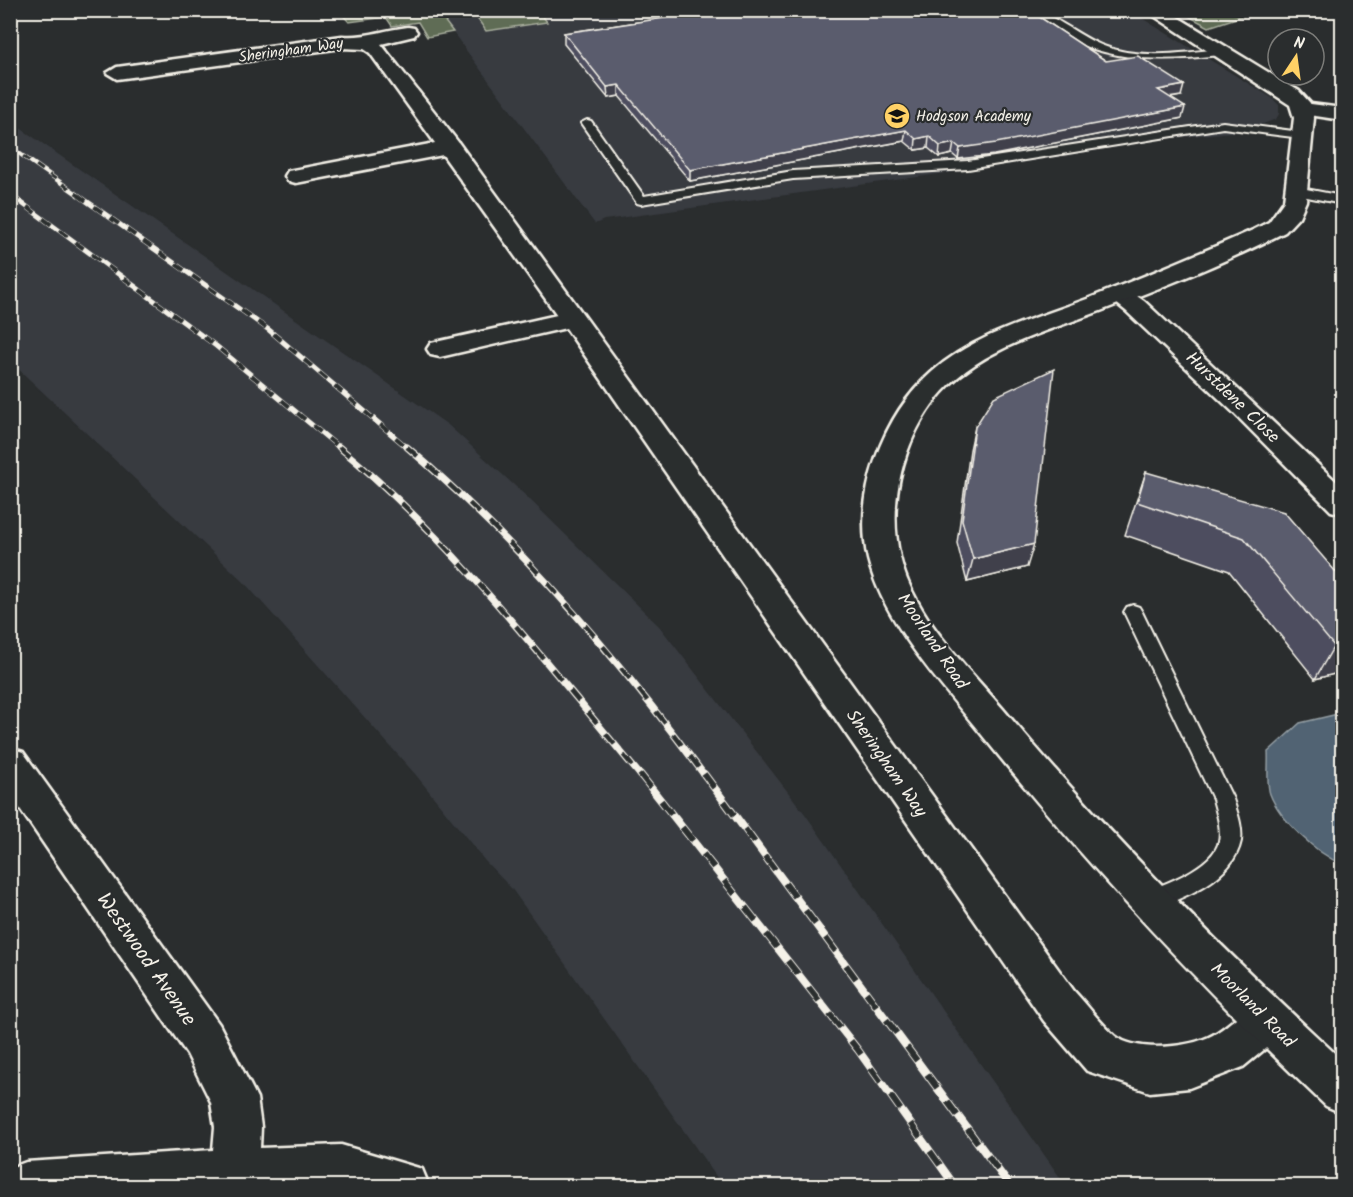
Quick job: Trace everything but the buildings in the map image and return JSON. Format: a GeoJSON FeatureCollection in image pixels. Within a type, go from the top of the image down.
{"type":"FeatureCollection","features":[{"type":"Feature","properties":{"kind":"street"},"geometry":{"type":"LineString","coordinates":[[1153,10],[1292,95],[1302,122],[1342,114]]}},
{"type":"Feature","properties":{"kind":"street"},"geometry":{"type":"LineString","coordinates":[[368,44],[381,36],[408,32]]}},
{"type":"Feature","properties":{"kind":"street","name":"Sheringham Way"},"geometry":{"type":"LineString","coordinates":[[117,73],[342,42],[368,44],[377,49],[573,319],[1059,1006],[1103,1054],[1150,1070],[1189,1066],[1227,1052],[1266,1020]]}},
{"type":"Feature","properties":{"kind":"street","name":"Moorland Road"},"geometry":{"type":"LineString","coordinates":[[1302,122],[1296,191],[1292,209],[1277,227],[1211,258],[984,349],[940,379],[914,411],[890,456],[880,532],[884,559],[895,586],[918,625],[955,676],[1038,779],[1266,1020],[1342,1090]]}},
{"type":"Feature","properties":{"kind":"street"},"geometry":{"type":"LineString","coordinates":[[296,177],[450,147]]}},
{"type":"Feature","properties":{"kind":"street","name":"Hurstdene Close"},"geometry":{"type":"LineString","coordinates":[[1119,295],[1135,306],[1243,406],[1342,504]]}},
{"type":"Feature","properties":{"kind":"street"},"geometry":{"type":"LineString","coordinates":[[440,349],[573,319]]}},
{"type":"Feature","properties":{"kind":"street","name":"Westwood Avenue"},"geometry":{"type":"LineString","coordinates":[[10,763],[203,1039],[234,1098],[238,1127],[235,1173]]}},
{"type":"Feature","properties":{"kind":"street"},"geometry":{"type":"LineString","coordinates":[[26,1186],[341,1169],[405,1186]]}},
{"type":"Feature","properties":{"kind":"lane"},"geometry":{"type":"LineString","coordinates":[[1031,10],[1080,42],[1119,55],[1158,58],[1220,52]]}},
{"type":"Feature","properties":{"kind":"lane"},"geometry":{"type":"LineString","coordinates":[[587,123],[641,200],[793,175],[968,165],[1223,125],[1302,122]]}},
{"type":"Feature","properties":{"kind":"lane"},"geometry":{"type":"LineString","coordinates":[[1296,191],[1342,200]]}},
{"type":"Feature","properties":{"kind":"lane"},"geometry":{"type":"LineString","coordinates":[[1133,612],[1223,800],[1230,825],[1230,842],[1223,859],[1196,879],[1150,900]]}},
{"type":"Feature","properties":{"kind":"shaded area","name":"Hodgson Academy"},"geometry":{"type":"Polygon","coordinates":[[[437,11],[1130,11],[1272,98],[1279,105],[1279,114],[1276,119],[1263,124],[1244,126],[1243,131],[1172,138],[1020,163],[604,220],[595,224],[437,11]]]}},
{"type":"Feature","properties":{"kind":"shaded area"},"geometry":{"type":"Polygon","coordinates":[[[10,121],[448,425],[526,496],[659,626],[805,814],[1066,1186],[723,1186],[512,889],[485,861],[416,775],[243,581],[11,362],[10,121]]]}},
{"type":"Feature","properties":{"kind":"green space"},"geometry":{"type":"Polygon","coordinates":[[[339,11],[437,11],[453,32],[427,37],[418,22],[392,26],[386,17],[349,22],[339,11]]]}},
{"type":"Feature","properties":{"kind":"green space"},"geometry":{"type":"Polygon","coordinates":[[[472,11],[539,11],[547,22],[486,31],[472,11]]]}},
{"type":"Feature","properties":{"kind":"green space"},"geometry":{"type":"Polygon","coordinates":[[[1179,11],[1243,11],[1235,14],[1242,16],[1209,27],[1179,11]]]}},
{"type":"Feature","properties":{"kind":"water"},"geometry":{"type":"Polygon","coordinates":[[[1342,713],[1342,864],[1300,835],[1275,804],[1269,790],[1268,752],[1300,723],[1342,713]]]}},
{"type":"Feature","properties":{"kind":"railway"},"geometry":{"type":"LineString","coordinates":[[10,147],[80,196]]}},
{"type":"Feature","properties":{"kind":"railway"},"geometry":{"type":"LineString","coordinates":[[11,195],[216,346],[341,449]]}},
{"type":"Feature","properties":{"kind":"railway"},"geometry":{"type":"LineString","coordinates":[[78,195],[269,330],[409,449]]}},
{"type":"Feature","properties":{"kind":"railway"},"geometry":{"type":"LineString","coordinates":[[339,447],[381,484],[460,563],[534,647],[641,776]]}},
{"type":"Feature","properties":{"kind":"railway"},"geometry":{"type":"LineString","coordinates":[[407,447],[489,522],[528,562],[602,645],[705,776]]}},
{"type":"Feature","properties":{"kind":"railway"},"geometry":{"type":"LineString","coordinates":[[640,774],[858,1050],[955,1186]]}},
{"type":"Feature","properties":{"kind":"railway"},"geometry":{"type":"LineString","coordinates":[[704,774],[1010,1186]]}},
{"type":"Feature","properties":{"kind":"place","name":"Hodgson Academy"},"geometry":{"type":"Point","coordinates":[897,116]}}]}
